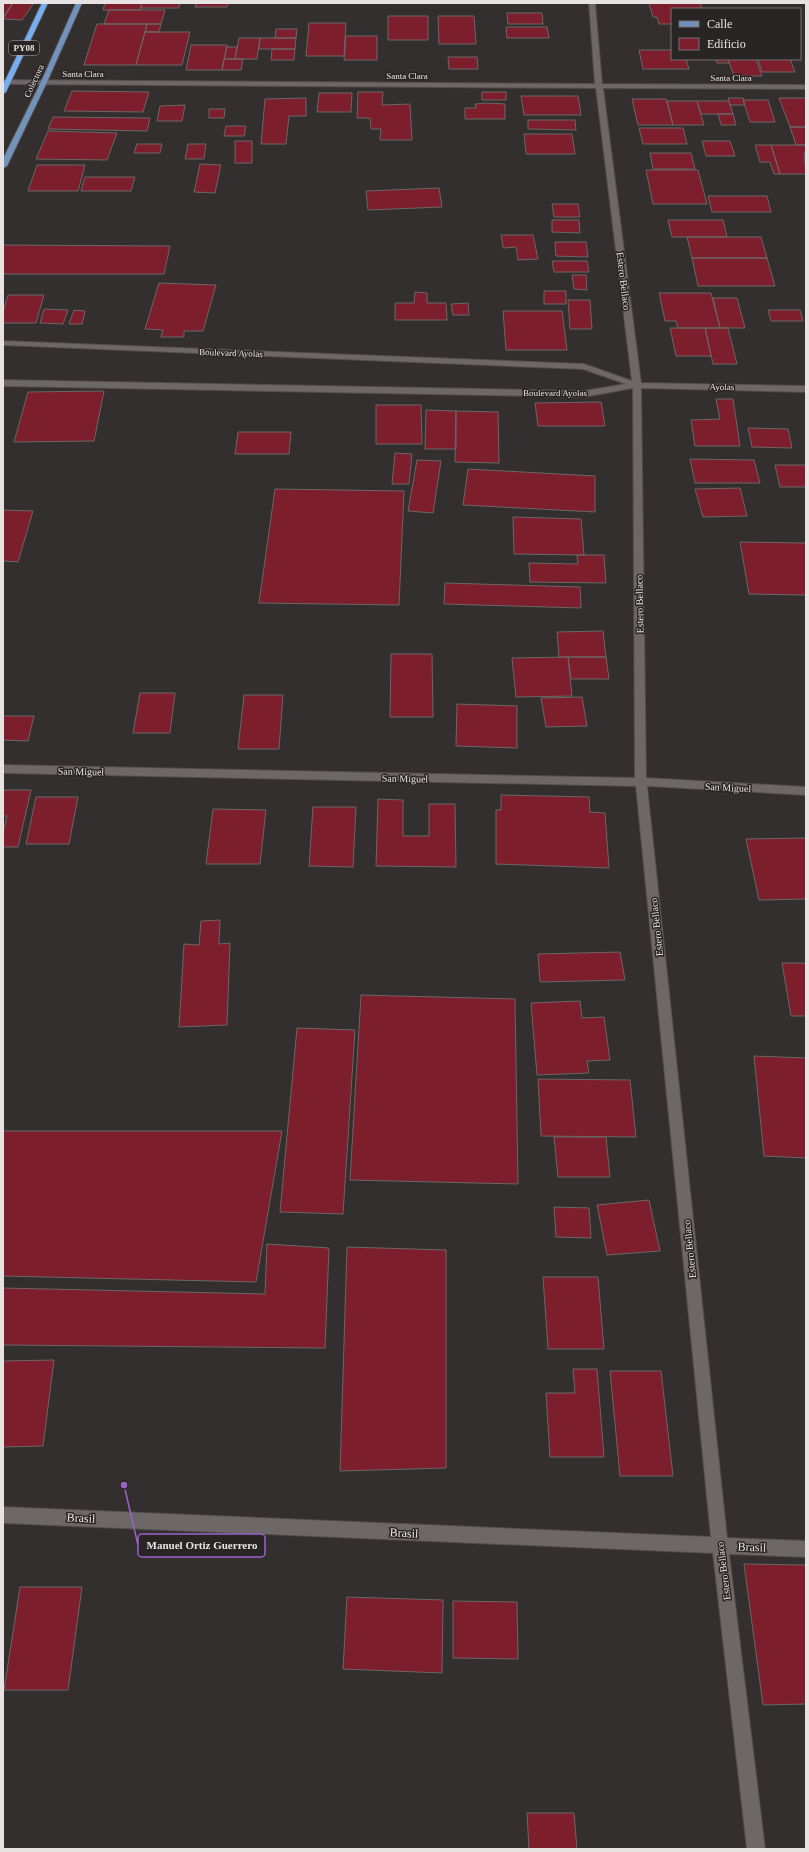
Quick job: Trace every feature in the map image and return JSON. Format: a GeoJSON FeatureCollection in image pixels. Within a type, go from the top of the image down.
{"type":"FeatureCollection","features":[{"type":"Feature","properties":{"kind":"highway","name":"PY08"},"geometry":{"type":"LineString","coordinates":[[3,92],[6,82],[45,3]]}},
{"type":"Feature","properties":{"kind":"main road","name":"Colectora"},"geometry":{"type":"LineString","coordinates":[[3,166],[44,82],[79,3]]}},
{"type":"Feature","properties":{"kind":"street","name":"Estero Bellaco"},"geometry":{"type":"LineString","coordinates":[[592,3],[599,86],[637,385],[641,782],[720,1546],[756,1849]]}},
{"type":"Feature","properties":{"kind":"street","name":"Santa Clara"},"geometry":{"type":"LineString","coordinates":[[6,82],[806,87]]}},
{"type":"Feature","properties":{"kind":"street","name":"Boulevard Ayolas"},"geometry":{"type":"LineString","coordinates":[[3,343],[584,367],[637,385]]}},
{"type":"Feature","properties":{"kind":"street","name":"Boulevard Ayolas"},"geometry":{"type":"LineString","coordinates":[[3,383],[584,394],[637,385]]}},
{"type":"Feature","properties":{"kind":"street","name":"Ayolas"},"geometry":{"type":"LineString","coordinates":[[637,385],[806,389]]}},
{"type":"Feature","properties":{"kind":"street","name":"San Miguel"},"geometry":{"type":"LineString","coordinates":[[3,770],[641,782],[806,790]]}},
{"type":"Feature","properties":{"kind":"street","name":"Brasil"},"geometry":{"type":"LineString","coordinates":[[3,1515],[806,1549]]}},
{"type":"Feature","properties":{"kind":"building"},"geometry":{"type":"Polygon","coordinates":[[[3,3],[13,3],[3,17],[3,3]]]}},
{"type":"Feature","properties":{"kind":"building"},"geometry":{"type":"Polygon","coordinates":[[[13,3],[34,3],[22,20],[3,19],[13,3]]]}},
{"type":"Feature","properties":{"kind":"building"},"geometry":{"type":"Polygon","coordinates":[[[105,3],[142,3],[140,10],[103,10],[105,3]]]}},
{"type":"Feature","properties":{"kind":"building"},"geometry":{"type":"Polygon","coordinates":[[[142,3],[180,3],[179,8],[141,8],[142,3]]]}},
{"type":"Feature","properties":{"kind":"building"},"geometry":{"type":"Polygon","coordinates":[[[196,3],[228,3],[227,7],[195,7],[196,3]]]}},
{"type":"Feature","properties":{"kind":"building"},"geometry":{"type":"Polygon","coordinates":[[[649,3],[700,3],[702,8],[671,8],[671,24],[659,24],[657,17],[653,17],[649,3]]]}},
{"type":"Feature","properties":{"kind":"building"},"geometry":{"type":"Polygon","coordinates":[[[109,10],[165,10],[161,24],[104,24],[109,10]]]}},
{"type":"Feature","properties":{"kind":"building"},"geometry":{"type":"Polygon","coordinates":[[[507,13],[542,13],[543,24],[508,24],[507,13]]]}},
{"type":"Feature","properties":{"kind":"building"},"geometry":{"type":"Polygon","coordinates":[[[388,16],[428,16],[428,40],[388,40],[388,16]]]}},
{"type":"Feature","properties":{"kind":"building"},"geometry":{"type":"Polygon","coordinates":[[[438,16],[474,16],[476,44],[439,44],[438,16]]]}},
{"type":"Feature","properties":{"kind":"building"},"geometry":{"type":"Polygon","coordinates":[[[309,23],[346,23],[344,56],[306,56],[309,23]]]}},
{"type":"Feature","properties":{"kind":"building"},"geometry":{"type":"Polygon","coordinates":[[[97,24],[147,24],[136,65],[84,65],[97,24]]]}},
{"type":"Feature","properties":{"kind":"building"},"geometry":{"type":"Polygon","coordinates":[[[147,24],[161,24],[159,32],[145,32],[147,24]]]}},
{"type":"Feature","properties":{"kind":"building"},"geometry":{"type":"Polygon","coordinates":[[[506,27],[547,27],[549,38],[507,38],[506,27]]]}},
{"type":"Feature","properties":{"kind":"building"},"geometry":{"type":"Polygon","coordinates":[[[276,29],[297,29],[296,38],[275,38],[276,29]]]}},
{"type":"Feature","properties":{"kind":"building"},"geometry":{"type":"Polygon","coordinates":[[[145,32],[190,32],[182,65],[136,65],[145,32]]]}},
{"type":"Feature","properties":{"kind":"building"},"geometry":{"type":"Polygon","coordinates":[[[346,36],[377,36],[377,60],[344,60],[346,36]]]}},
{"type":"Feature","properties":{"kind":"building"},"geometry":{"type":"Polygon","coordinates":[[[239,38],[260,38],[257,59],[235,59],[239,38]]]}},
{"type":"Feature","properties":{"kind":"building"},"geometry":{"type":"Polygon","coordinates":[[[260,38],[296,38],[295,49],[259,49],[260,38]]]}},
{"type":"Feature","properties":{"kind":"building"},"geometry":{"type":"Polygon","coordinates":[[[191,45],[227,45],[222,70],[186,70],[191,45]]]}},
{"type":"Feature","properties":{"kind":"building"},"geometry":{"type":"Polygon","coordinates":[[[227,47],[237,47],[235,59],[224,59],[227,47]]]}},
{"type":"Feature","properties":{"kind":"building"},"geometry":{"type":"Polygon","coordinates":[[[272,49],[295,49],[294,60],[271,60],[272,49]]]}},
{"type":"Feature","properties":{"kind":"building"},"geometry":{"type":"Polygon","coordinates":[[[639,50],[671,50],[671,60],[686,60],[689,69],[643,69],[639,50]]]}},
{"type":"Feature","properties":{"kind":"building"},"geometry":{"type":"Polygon","coordinates":[[[448,57],[477,57],[478,69],[449,69],[448,57]]]}},
{"type":"Feature","properties":{"kind":"building"},"geometry":{"type":"Polygon","coordinates":[[[224,59],[243,59],[241,70],[222,70],[224,59]]]}},
{"type":"Feature","properties":{"kind":"building"},"geometry":{"type":"Polygon","coordinates":[[[716,60],[728,60],[729,63],[717,63],[716,60]]]}},
{"type":"Feature","properties":{"kind":"building"},"geometry":{"type":"Polygon","coordinates":[[[728,60],[756,60],[762,76],[734,76],[728,60]]]}},
{"type":"Feature","properties":{"kind":"building"},"geometry":{"type":"Polygon","coordinates":[[[758,60],[790,60],[795,72],[762,72],[758,60]]]}},
{"type":"Feature","properties":{"kind":"building"},"geometry":{"type":"Polygon","coordinates":[[[72,91],[149,92],[143,112],[64,111],[72,91]]]}},
{"type":"Feature","properties":{"kind":"building"},"geometry":{"type":"Polygon","coordinates":[[[358,92],[383,92],[382,105],[410,104],[412,140],[380,140],[381,129],[371,129],[370,118],[357,118],[358,92]]]}},
{"type":"Feature","properties":{"kind":"building"},"geometry":{"type":"Polygon","coordinates":[[[482,92],[506,92],[506,100],[482,100],[482,92]]]}},
{"type":"Feature","properties":{"kind":"building"},"geometry":{"type":"Polygon","coordinates":[[[319,93],[352,93],[351,112],[317,112],[319,93]]]}},
{"type":"Feature","properties":{"kind":"building"},"geometry":{"type":"Polygon","coordinates":[[[521,96],[578,96],[581,115],[524,115],[521,96]]]}},
{"type":"Feature","properties":{"kind":"building"},"geometry":{"type":"Polygon","coordinates":[[[306,98],[306,116],[289,116],[286,144],[261,144],[265,99],[306,98]]]}},
{"type":"Feature","properties":{"kind":"building"},"geometry":{"type":"Polygon","coordinates":[[[728,98],[743,98],[745,105],[730,105],[728,98]]]}},
{"type":"Feature","properties":{"kind":"building"},"geometry":{"type":"Polygon","coordinates":[[[779,98],[806,98],[806,127],[790,127],[779,98]]]}},
{"type":"Feature","properties":{"kind":"building"},"geometry":{"type":"Polygon","coordinates":[[[632,99],[666,99],[673,125],[638,125],[632,99]]]}},
{"type":"Feature","properties":{"kind":"building"},"geometry":{"type":"Polygon","coordinates":[[[743,100],[768,100],[775,122],[750,122],[743,100]]]}},
{"type":"Feature","properties":{"kind":"building"},"geometry":{"type":"Polygon","coordinates":[[[667,101],[697,101],[704,125],[673,125],[667,101]]]}},
{"type":"Feature","properties":{"kind":"building"},"geometry":{"type":"Polygon","coordinates":[[[697,101],[729,101],[733,114],[701,114],[697,101]]]}},
{"type":"Feature","properties":{"kind":"building"},"geometry":{"type":"Polygon","coordinates":[[[475,104],[505,104],[505,119],[465,119],[465,108],[476,108],[475,104]]]}},
{"type":"Feature","properties":{"kind":"building"},"geometry":{"type":"Polygon","coordinates":[[[185,105],[182,121],[157,121],[160,106],[185,105]]]}},
{"type":"Feature","properties":{"kind":"building"},"geometry":{"type":"Polygon","coordinates":[[[209,109],[225,109],[224,118],[209,118],[209,109]]]}},
{"type":"Feature","properties":{"kind":"building"},"geometry":{"type":"Polygon","coordinates":[[[718,114],[733,114],[736,125],[721,125],[718,114]]]}},
{"type":"Feature","properties":{"kind":"building"},"geometry":{"type":"Polygon","coordinates":[[[53,117],[150,118],[147,131],[48,129],[53,117]]]}},
{"type":"Feature","properties":{"kind":"building"},"geometry":{"type":"Polygon","coordinates":[[[528,120],[575,120],[576,130],[528,129],[528,120]]]}},
{"type":"Feature","properties":{"kind":"building"},"geometry":{"type":"Polygon","coordinates":[[[226,126],[246,126],[244,136],[224,136],[226,126]]]}},
{"type":"Feature","properties":{"kind":"building"},"geometry":{"type":"Polygon","coordinates":[[[790,127],[806,127],[806,145],[796,145],[790,127]]]}},
{"type":"Feature","properties":{"kind":"building"},"geometry":{"type":"Polygon","coordinates":[[[639,128],[683,128],[687,144],[643,144],[639,128]]]}},
{"type":"Feature","properties":{"kind":"building"},"geometry":{"type":"Polygon","coordinates":[[[48,131],[117,133],[107,160],[36,159],[48,131]]]}},
{"type":"Feature","properties":{"kind":"building"},"geometry":{"type":"Polygon","coordinates":[[[524,134],[572,134],[575,154],[526,154],[524,134]]]}},
{"type":"Feature","properties":{"kind":"building"},"geometry":{"type":"Polygon","coordinates":[[[235,141],[252,141],[252,163],[235,163],[235,141]]]}},
{"type":"Feature","properties":{"kind":"building"},"geometry":{"type":"Polygon","coordinates":[[[702,141],[730,141],[735,156],[706,156],[702,141]]]}},
{"type":"Feature","properties":{"kind":"building"},"geometry":{"type":"Polygon","coordinates":[[[137,144],[162,144],[160,153],[134,153],[137,144]]]}},
{"type":"Feature","properties":{"kind":"building"},"geometry":{"type":"Polygon","coordinates":[[[188,144],[206,144],[204,159],[185,159],[188,144]]]}},
{"type":"Feature","properties":{"kind":"building"},"geometry":{"type":"Polygon","coordinates":[[[755,145],[771,145],[780,174],[774,174],[770,162],[760,162],[755,145]]]}},
{"type":"Feature","properties":{"kind":"building"},"geometry":{"type":"Polygon","coordinates":[[[771,145],[806,145],[806,153],[804,153],[806,174],[780,174],[771,145]]]}},
{"type":"Feature","properties":{"kind":"building"},"geometry":{"type":"Polygon","coordinates":[[[650,153],[691,153],[695,169],[653,169],[650,153]]]}},
{"type":"Feature","properties":{"kind":"building"},"geometry":{"type":"Polygon","coordinates":[[[200,164],[221,165],[215,193],[194,192],[200,164]]]}},
{"type":"Feature","properties":{"kind":"building"},"geometry":{"type":"Polygon","coordinates":[[[37,165],[85,165],[78,191],[28,191],[37,165]]]}},
{"type":"Feature","properties":{"kind":"building"},"geometry":{"type":"Polygon","coordinates":[[[646,170],[698,170],[707,204],[653,204],[646,170]]]}},
{"type":"Feature","properties":{"kind":"building"},"geometry":{"type":"Polygon","coordinates":[[[85,177],[135,177],[131,191],[81,191],[85,177]]]}},
{"type":"Feature","properties":{"kind":"building"},"geometry":{"type":"Polygon","coordinates":[[[439,188],[442,207],[368,210],[366,191],[439,188]]]}},
{"type":"Feature","properties":{"kind":"building"},"geometry":{"type":"Polygon","coordinates":[[[708,196],[767,196],[771,212],[712,212],[708,196]]]}},
{"type":"Feature","properties":{"kind":"building"},"geometry":{"type":"Polygon","coordinates":[[[552,204],[578,204],[580,217],[554,217],[552,204]]]}},
{"type":"Feature","properties":{"kind":"building"},"geometry":{"type":"Polygon","coordinates":[[[552,220],[579,220],[580,233],[552,232],[552,220]]]}},
{"type":"Feature","properties":{"kind":"building"},"geometry":{"type":"Polygon","coordinates":[[[668,220],[723,220],[727,237],[672,237],[668,220]]]}},
{"type":"Feature","properties":{"kind":"building"},"geometry":{"type":"Polygon","coordinates":[[[501,235],[533,235],[538,259],[518,260],[516,247],[503,248],[501,235]]]}},
{"type":"Feature","properties":{"kind":"building"},"geometry":{"type":"Polygon","coordinates":[[[687,237],[761,237],[767,258],[692,258],[687,237]]]}},
{"type":"Feature","properties":{"kind":"building"},"geometry":{"type":"Polygon","coordinates":[[[555,242],[586,242],[588,257],[556,256],[555,242]]]}},
{"type":"Feature","properties":{"kind":"building"},"geometry":{"type":"Polygon","coordinates":[[[3,245],[170,246],[164,274],[3,274],[3,245]]]}},
{"type":"Feature","properties":{"kind":"building"},"geometry":{"type":"Polygon","coordinates":[[[692,258],[767,258],[775,286],[698,286],[692,258]]]}},
{"type":"Feature","properties":{"kind":"building"},"geometry":{"type":"Polygon","coordinates":[[[552,261],[587,261],[589,272],[554,272],[552,261]]]}},
{"type":"Feature","properties":{"kind":"building"},"geometry":{"type":"Polygon","coordinates":[[[572,275],[586,275],[587,290],[574,289],[572,275]]]}},
{"type":"Feature","properties":{"kind":"building"},"geometry":{"type":"Polygon","coordinates":[[[159,283],[216,285],[203,331],[184,331],[184,337],[161,337],[163,330],[145,329],[159,283]]]}},
{"type":"Feature","properties":{"kind":"building"},"geometry":{"type":"Polygon","coordinates":[[[544,291],[566,291],[566,304],[544,304],[544,291]]]}},
{"type":"Feature","properties":{"kind":"building"},"geometry":{"type":"Polygon","coordinates":[[[415,292],[427,293],[427,303],[446,303],[447,320],[395,320],[395,303],[414,303],[415,292]]]}},
{"type":"Feature","properties":{"kind":"building"},"geometry":{"type":"Polygon","coordinates":[[[659,293],[711,293],[720,328],[678,328],[676,321],[665,321],[659,293]]]}},
{"type":"Feature","properties":{"kind":"building"},"geometry":{"type":"Polygon","coordinates":[[[8,295],[44,295],[36,323],[3,323],[3,312],[8,295]]]}},
{"type":"Feature","properties":{"kind":"building"},"geometry":{"type":"Polygon","coordinates":[[[713,298],[737,298],[745,328],[720,328],[713,298]]]}},
{"type":"Feature","properties":{"kind":"building"},"geometry":{"type":"Polygon","coordinates":[[[568,300],[590,300],[592,329],[570,329],[568,300]]]}},
{"type":"Feature","properties":{"kind":"building"},"geometry":{"type":"Polygon","coordinates":[[[468,303],[469,315],[453,315],[451,304],[468,303]]]}},
{"type":"Feature","properties":{"kind":"building"},"geometry":{"type":"Polygon","coordinates":[[[44,309],[68,310],[63,324],[40,323],[44,309]]]}},
{"type":"Feature","properties":{"kind":"building"},"geometry":{"type":"Polygon","coordinates":[[[74,310],[85,311],[82,324],[69,324],[74,310]]]}},
{"type":"Feature","properties":{"kind":"building"},"geometry":{"type":"Polygon","coordinates":[[[768,310],[800,310],[803,321],[771,321],[768,310]]]}},
{"type":"Feature","properties":{"kind":"building"},"geometry":{"type":"Polygon","coordinates":[[[503,311],[562,311],[567,350],[506,350],[503,311]]]}},
{"type":"Feature","properties":{"kind":"building"},"geometry":{"type":"Polygon","coordinates":[[[670,328],[705,328],[711,356],[676,356],[670,328]]]}},
{"type":"Feature","properties":{"kind":"building"},"geometry":{"type":"Polygon","coordinates":[[[705,328],[728,328],[737,364],[713,364],[705,328]]]}},
{"type":"Feature","properties":{"kind":"building"},"geometry":{"type":"Polygon","coordinates":[[[104,391],[94,441],[14,442],[28,392],[104,391]]]}},
{"type":"Feature","properties":{"kind":"building"},"geometry":{"type":"Polygon","coordinates":[[[716,399],[733,399],[740,446],[695,446],[691,420],[720,419],[716,399]]]}},
{"type":"Feature","properties":{"kind":"building"},"geometry":{"type":"Polygon","coordinates":[[[601,402],[605,426],[538,426],[535,403],[601,402]]]}},
{"type":"Feature","properties":{"kind":"building"},"geometry":{"type":"Polygon","coordinates":[[[376,405],[421,405],[422,444],[376,444],[376,405]]]}},
{"type":"Feature","properties":{"kind":"building"},"geometry":{"type":"Polygon","coordinates":[[[426,410],[456,411],[456,449],[425,449],[426,410]]]}},
{"type":"Feature","properties":{"kind":"building"},"geometry":{"type":"Polygon","coordinates":[[[456,411],[498,412],[499,463],[455,462],[456,411]]]}},
{"type":"Feature","properties":{"kind":"building"},"geometry":{"type":"Polygon","coordinates":[[[748,428],[788,429],[792,448],[752,447],[748,428]]]}},
{"type":"Feature","properties":{"kind":"building"},"geometry":{"type":"Polygon","coordinates":[[[238,432],[291,432],[289,454],[235,454],[238,432]]]}},
{"type":"Feature","properties":{"kind":"building"},"geometry":{"type":"Polygon","coordinates":[[[395,453],[412,454],[409,484],[392,484],[395,453]]]}},
{"type":"Feature","properties":{"kind":"building"},"geometry":{"type":"Polygon","coordinates":[[[690,459],[754,460],[760,483],[695,483],[690,459]]]}},
{"type":"Feature","properties":{"kind":"building"},"geometry":{"type":"Polygon","coordinates":[[[417,460],[441,461],[433,513],[408,511],[417,460]]]}},
{"type":"Feature","properties":{"kind":"building"},"geometry":{"type":"Polygon","coordinates":[[[775,465],[806,465],[806,487],[780,487],[775,465]]]}},
{"type":"Feature","properties":{"kind":"building"},"geometry":{"type":"Polygon","coordinates":[[[468,469],[595,476],[595,512],[463,505],[468,469]]]}},
{"type":"Feature","properties":{"kind":"building"},"geometry":{"type":"Polygon","coordinates":[[[740,488],[747,516],[703,517],[695,489],[740,488]]]}},
{"type":"Feature","properties":{"kind":"building"},"geometry":{"type":"Polygon","coordinates":[[[275,489],[404,491],[399,605],[259,603],[275,489]]]}},
{"type":"Feature","properties":{"kind":"building"},"geometry":{"type":"Polygon","coordinates":[[[3,510],[33,511],[18,562],[3,561],[3,510]]]}},
{"type":"Feature","properties":{"kind":"building"},"geometry":{"type":"Polygon","coordinates":[[[513,517],[581,519],[584,555],[514,554],[513,517]]]}},
{"type":"Feature","properties":{"kind":"building"},"geometry":{"type":"Polygon","coordinates":[[[740,542],[806,543],[806,595],[749,594],[740,542]]]}},
{"type":"Feature","properties":{"kind":"building"},"geometry":{"type":"Polygon","coordinates":[[[577,555],[604,555],[606,583],[530,582],[529,563],[578,564],[577,555]]]}},
{"type":"Feature","properties":{"kind":"building"},"geometry":{"type":"Polygon","coordinates":[[[445,583],[580,587],[581,608],[444,604],[445,583]]]}},
{"type":"Feature","properties":{"kind":"building"},"geometry":{"type":"Polygon","coordinates":[[[603,631],[606,657],[559,657],[557,632],[603,631]]]}},
{"type":"Feature","properties":{"kind":"building"},"geometry":{"type":"Polygon","coordinates":[[[391,654],[432,654],[433,717],[390,717],[391,654]]]}},
{"type":"Feature","properties":{"kind":"building"},"geometry":{"type":"Polygon","coordinates":[[[568,657],[572,696],[516,697],[512,658],[568,657]]]}},
{"type":"Feature","properties":{"kind":"building"},"geometry":{"type":"Polygon","coordinates":[[[568,657],[606,657],[609,679],[571,679],[568,657]]]}},
{"type":"Feature","properties":{"kind":"building"},"geometry":{"type":"Polygon","coordinates":[[[140,693],[175,693],[170,733],[133,733],[140,693]]]}},
{"type":"Feature","properties":{"kind":"building"},"geometry":{"type":"Polygon","coordinates":[[[244,695],[283,695],[279,749],[238,749],[244,695]]]}},
{"type":"Feature","properties":{"kind":"building"},"geometry":{"type":"Polygon","coordinates":[[[582,697],[587,726],[546,727],[541,698],[582,697]]]}},
{"type":"Feature","properties":{"kind":"building"},"geometry":{"type":"Polygon","coordinates":[[[457,704],[517,706],[517,748],[456,746],[457,704]]]}},
{"type":"Feature","properties":{"kind":"building"},"geometry":{"type":"Polygon","coordinates":[[[3,716],[34,716],[28,741],[3,740],[3,716]]]}},
{"type":"Feature","properties":{"kind":"building"},"geometry":{"type":"Polygon","coordinates":[[[3,790],[31,790],[18,847],[3,847],[3,832],[7,816],[3,816],[3,790]]]}},
{"type":"Feature","properties":{"kind":"building"},"geometry":{"type":"Polygon","coordinates":[[[501,795],[589,797],[590,812],[605,813],[609,868],[496,864],[496,810],[501,810],[501,795]]]}},
{"type":"Feature","properties":{"kind":"building"},"geometry":{"type":"Polygon","coordinates":[[[36,797],[78,797],[69,844],[26,844],[36,797]]]}},
{"type":"Feature","properties":{"kind":"building"},"geometry":{"type":"Polygon","coordinates":[[[378,799],[403,800],[403,836],[429,836],[429,804],[455,804],[456,867],[376,866],[378,799]]]}},
{"type":"Feature","properties":{"kind":"building"},"geometry":{"type":"Polygon","coordinates":[[[313,807],[356,807],[353,867],[309,866],[313,807]]]}},
{"type":"Feature","properties":{"kind":"building"},"geometry":{"type":"Polygon","coordinates":[[[213,809],[266,810],[260,864],[206,864],[213,809]]]}},
{"type":"Feature","properties":{"kind":"building"},"geometry":{"type":"Polygon","coordinates":[[[806,838],[806,899],[759,900],[746,839],[806,838]]]}},
{"type":"Feature","properties":{"kind":"building"},"geometry":{"type":"Polygon","coordinates":[[[220,920],[219,944],[230,943],[227,1025],[179,1027],[184,944],[199,945],[201,921],[220,920]]]}},
{"type":"Feature","properties":{"kind":"building"},"geometry":{"type":"Polygon","coordinates":[[[620,952],[625,980],[540,982],[538,954],[620,952]]]}},
{"type":"Feature","properties":{"kind":"building"},"geometry":{"type":"Polygon","coordinates":[[[782,963],[806,963],[806,1016],[791,1016],[782,963]]]}},
{"type":"Feature","properties":{"kind":"building"},"geometry":{"type":"Polygon","coordinates":[[[361,995],[515,999],[518,1184],[350,1180],[361,995]]]}},
{"type":"Feature","properties":{"kind":"building"},"geometry":{"type":"Polygon","coordinates":[[[580,1001],[582,1018],[604,1017],[610,1060],[587,1061],[589,1073],[537,1075],[531,1003],[580,1001]]]}},
{"type":"Feature","properties":{"kind":"building"},"geometry":{"type":"Polygon","coordinates":[[[297,1028],[355,1030],[343,1214],[280,1212],[297,1028]]]}},
{"type":"Feature","properties":{"kind":"building"},"geometry":{"type":"Polygon","coordinates":[[[754,1056],[806,1058],[806,1158],[764,1156],[754,1056]]]}},
{"type":"Feature","properties":{"kind":"building"},"geometry":{"type":"Polygon","coordinates":[[[538,1079],[630,1080],[636,1137],[541,1136],[538,1079]]]}},
{"type":"Feature","properties":{"kind":"building"},"geometry":{"type":"Polygon","coordinates":[[[3,1131],[282,1131],[256,1282],[3,1276],[3,1131]]]}},
{"type":"Feature","properties":{"kind":"building"},"geometry":{"type":"Polygon","coordinates":[[[554,1137],[606,1137],[610,1177],[558,1177],[554,1137]]]}},
{"type":"Feature","properties":{"kind":"building"},"geometry":{"type":"Polygon","coordinates":[[[649,1200],[660,1251],[607,1255],[597,1205],[649,1200]]]}},
{"type":"Feature","properties":{"kind":"building"},"geometry":{"type":"Polygon","coordinates":[[[554,1207],[589,1208],[591,1238],[556,1237],[554,1207]]]}},
{"type":"Feature","properties":{"kind":"building"},"geometry":{"type":"Polygon","coordinates":[[[267,1244],[329,1248],[325,1348],[3,1345],[3,1288],[265,1294],[267,1244]]]}},
{"type":"Feature","properties":{"kind":"building"},"geometry":{"type":"Polygon","coordinates":[[[347,1247],[446,1250],[446,1468],[340,1471],[347,1247]]]}},
{"type":"Feature","properties":{"kind":"building"},"geometry":{"type":"Polygon","coordinates":[[[543,1277],[598,1277],[604,1349],[548,1349],[543,1277]]]}},
{"type":"Feature","properties":{"kind":"building"},"geometry":{"type":"Polygon","coordinates":[[[54,1360],[43,1446],[3,1447],[3,1361],[54,1360]]]}},
{"type":"Feature","properties":{"kind":"building"},"geometry":{"type":"Polygon","coordinates":[[[573,1369],[597,1369],[604,1457],[550,1457],[546,1393],[575,1393],[573,1369]]]}},
{"type":"Feature","properties":{"kind":"building"},"geometry":{"type":"Polygon","coordinates":[[[610,1371],[661,1371],[673,1476],[620,1476],[610,1371]]]}},
{"type":"Feature","properties":{"kind":"building"},"geometry":{"type":"Polygon","coordinates":[[[744,1564],[806,1565],[806,1704],[763,1705],[744,1564]]]}},
{"type":"Feature","properties":{"kind":"building"},"geometry":{"type":"Polygon","coordinates":[[[20,1587],[82,1587],[68,1690],[4,1690],[20,1587]]]}},
{"type":"Feature","properties":{"kind":"building"},"geometry":{"type":"Polygon","coordinates":[[[347,1597],[443,1600],[442,1673],[343,1669],[347,1597]]]}},
{"type":"Feature","properties":{"kind":"building"},"geometry":{"type":"Polygon","coordinates":[[[453,1601],[517,1602],[518,1659],[453,1658],[453,1601]]]}},
{"type":"Feature","properties":{"kind":"building"},"geometry":{"type":"Polygon","coordinates":[[[527,1813],[574,1813],[577,1849],[529,1849],[527,1813]]]}},
{"type":"Feature","properties":{"kind":"place","name":"Manuel Ortiz Guerrero"},"geometry":{"type":"Point","coordinates":[124,1485]}}]}
